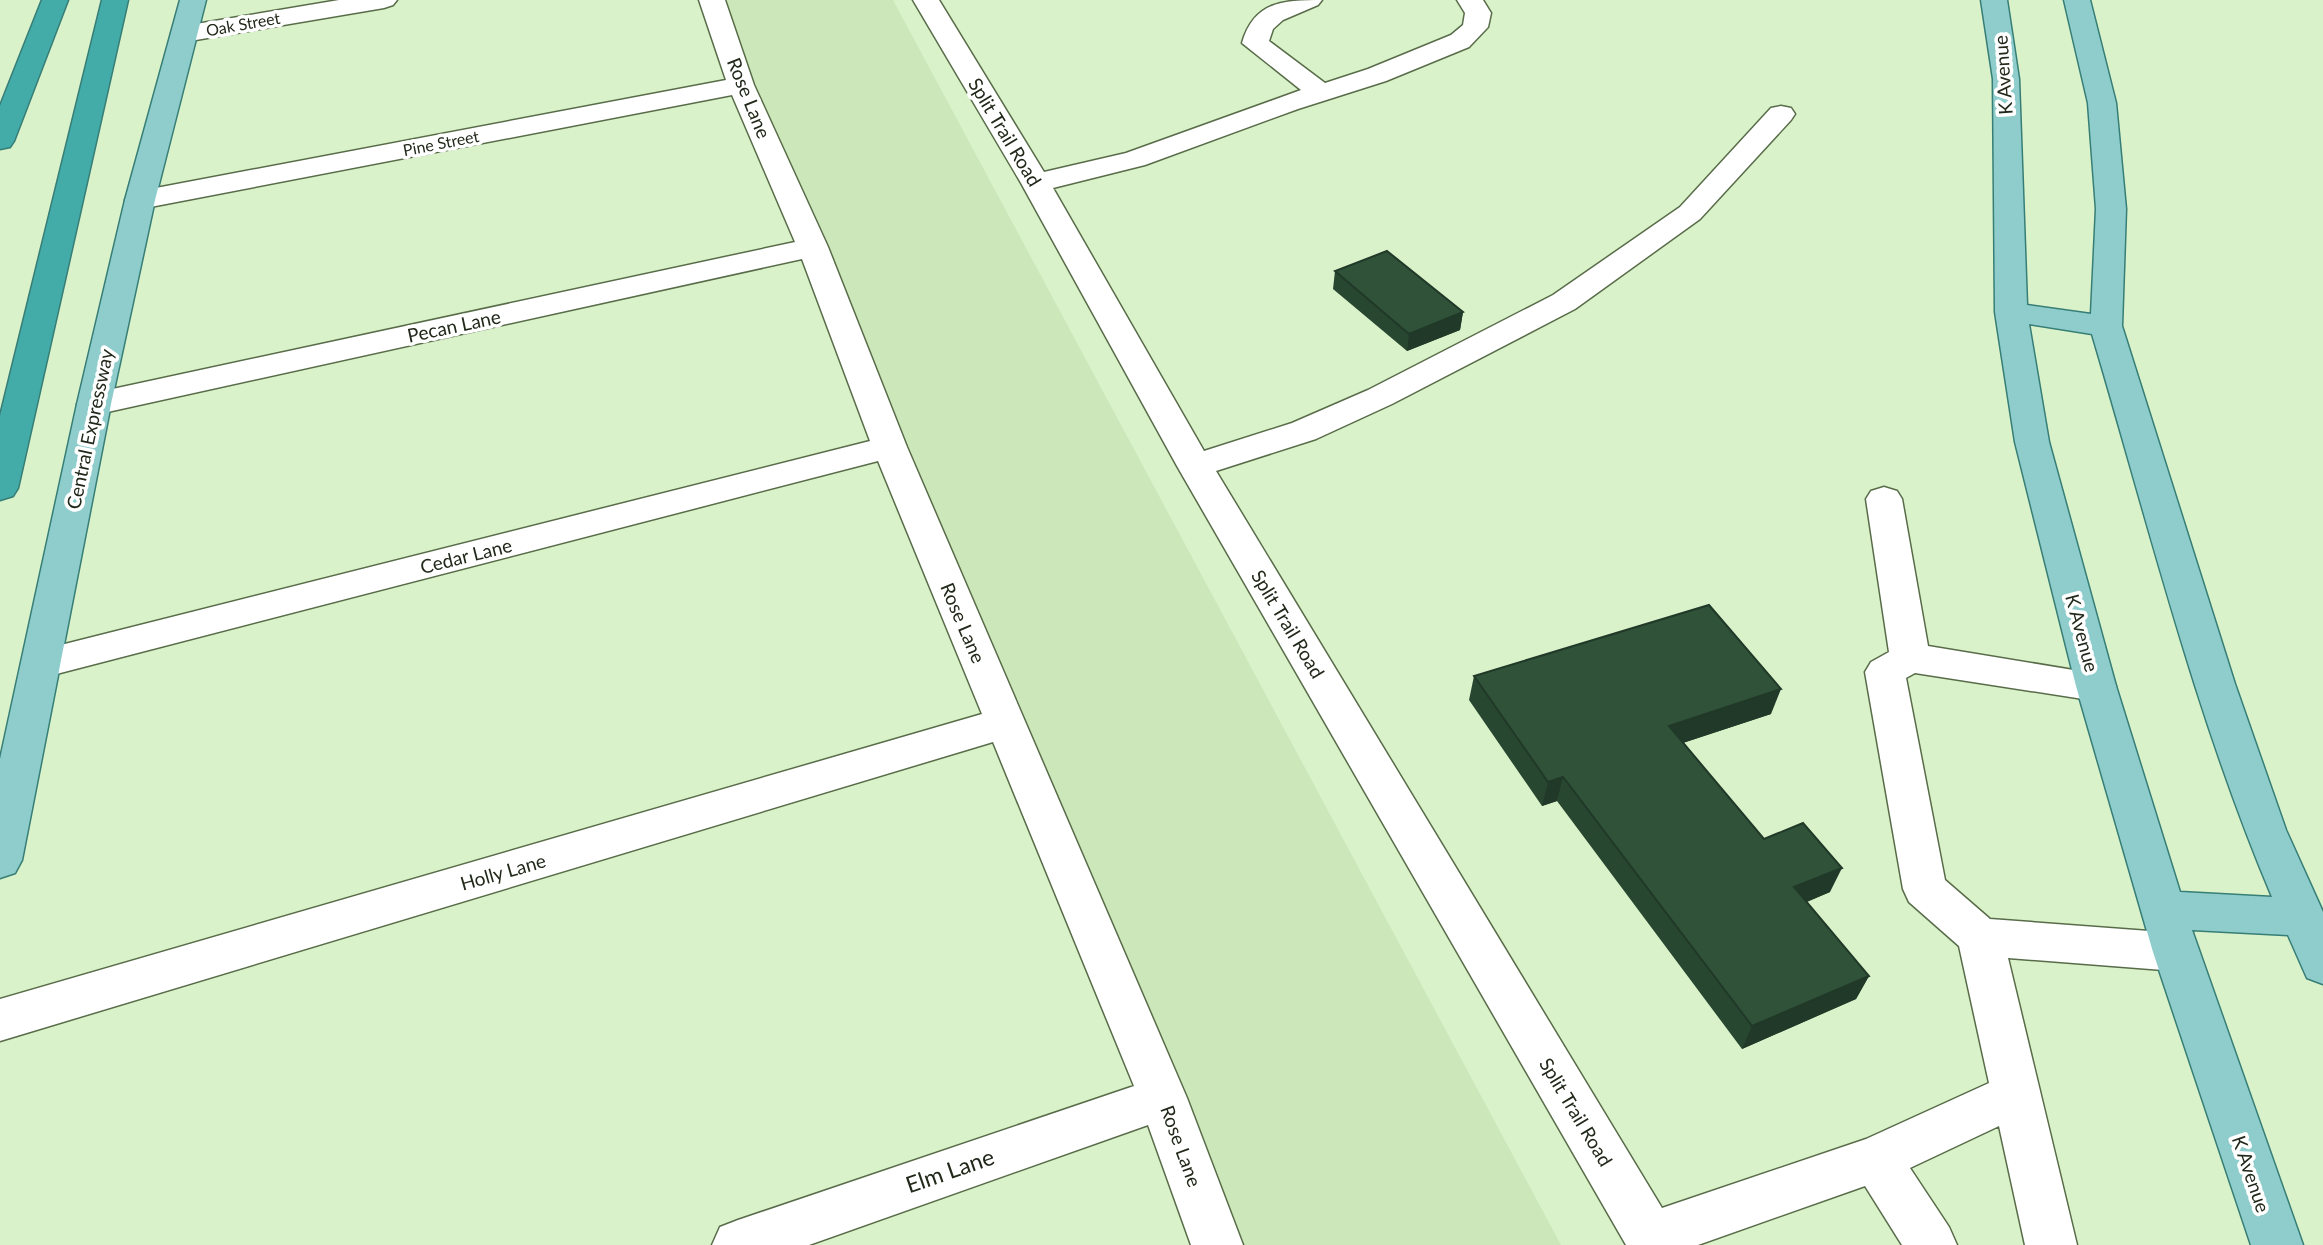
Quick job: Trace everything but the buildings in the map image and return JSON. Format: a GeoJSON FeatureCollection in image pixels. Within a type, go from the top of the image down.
{"type":"FeatureCollection","features":[{"type":"Feature","properties":{"kind":"highway"},"geometry":{"type":"LineString","coordinates":[[0,141],[55,0]]}},
{"type":"Feature","properties":{"kind":"highway"},"geometry":{"type":"LineString","coordinates":[[0,488],[115,0]]}},
{"type":"Feature","properties":{"kind":"main road","name":"Central Expressway"},"geometry":{"type":"LineString","coordinates":[[0,860],[94,404],[140,201],[193,0]]}},
{"type":"Feature","properties":{"kind":"main road","name":"K Avenue"},"geometry":{"type":"LineString","coordinates":[[1994,0],[2006,79],[2011,312],[2032,442],[2096,686],[2170,931],[2277,1245]]}},
{"type":"Feature","properties":{"kind":"main road"},"geometry":{"type":"LineString","coordinates":[[2077,0],[2102,103],[2111,209],[2106,326],[2215,684],[2264,830],[2323,964]]}},
{"type":"Feature","properties":{"kind":"main road"},"geometry":{"type":"LineString","coordinates":[[2011,312],[2106,326]]}},
{"type":"Feature","properties":{"kind":"main road"},"geometry":{"type":"LineString","coordinates":[[2170,931],[2303,917]]}},
{"type":"Feature","properties":{"kind":"street","name":"Oak Street"},"geometry":{"type":"LineString","coordinates":[[184,34],[384,0]]}},
{"type":"Feature","properties":{"kind":"street","name":"Rose Lane"},"geometry":{"type":"LineString","coordinates":[[712,0],[741,85],[813,247],[890,447],[1163,1098],[1217,1245]]}},
{"type":"Feature","properties":{"kind":"street","name":"Split Trail Road"},"geometry":{"type":"LineString","coordinates":[[926,0],[1036,183],[1195,467],[1652,1241]]}},
{"type":"Feature","properties":{"kind":"street"},"geometry":{"type":"LineString","coordinates":[[1309,0],[1267,19],[1257,28],[1255,43],[1322,93]]}},
{"type":"Feature","properties":{"kind":"street"},"geometry":{"type":"LineString","coordinates":[[1036,183],[1135,159],[1377,75],[1460,41],[1475,27],[1478,13],[1470,0]]}},
{"type":"Feature","properties":{"kind":"street","name":"Pine Street"},"geometry":{"type":"LineString","coordinates":[[140,201],[741,85]]}},
{"type":"Feature","properties":{"kind":"street"},"geometry":{"type":"LineString","coordinates":[[1195,467],[1304,431],[1367,403],[1564,302],[1690,212],[1781,114]]}},
{"type":"Feature","properties":{"kind":"street","name":"Pecan Lane"},"geometry":{"type":"LineString","coordinates":[[94,404],[813,247]]}},
{"type":"Feature","properties":{"kind":"street","name":"Cedar Lane"},"geometry":{"type":"LineString","coordinates":[[41,664],[890,447]]}},
{"type":"Feature","properties":{"kind":"street"},"geometry":{"type":"LineString","coordinates":[[1884,499],[1910,658]]}},
{"type":"Feature","properties":{"kind":"street"},"geometry":{"type":"LineString","coordinates":[[2051,1245],[1980,937],[1925,889],[1885,672],[1910,658],[2096,686]]}},
{"type":"Feature","properties":{"kind":"street","name":"Holly Lane"},"geometry":{"type":"LineString","coordinates":[[0,1020],[1005,723]]}},
{"type":"Feature","properties":{"kind":"street"},"geometry":{"type":"LineString","coordinates":[[1980,937],[2170,931]]}},
{"type":"Feature","properties":{"kind":"street"},"geometry":{"type":"LineString","coordinates":[[1652,1241],[1877,1159],[2016,1094]]}},
{"type":"Feature","properties":{"kind":"street","name":"Elm Lane"},"geometry":{"type":"LineString","coordinates":[[738,1245],[1163,1098]]}},
{"type":"Feature","properties":{"kind":"street"},"geometry":{"type":"LineString","coordinates":[[1877,1159],[1931,1245]]}},
{"type":"Feature","properties":{"kind":"shaded area"},"geometry":{"type":"Polygon","coordinates":[[[715,0],[893,0],[1561,1245],[1215,1245],[715,0]]]}}]}
